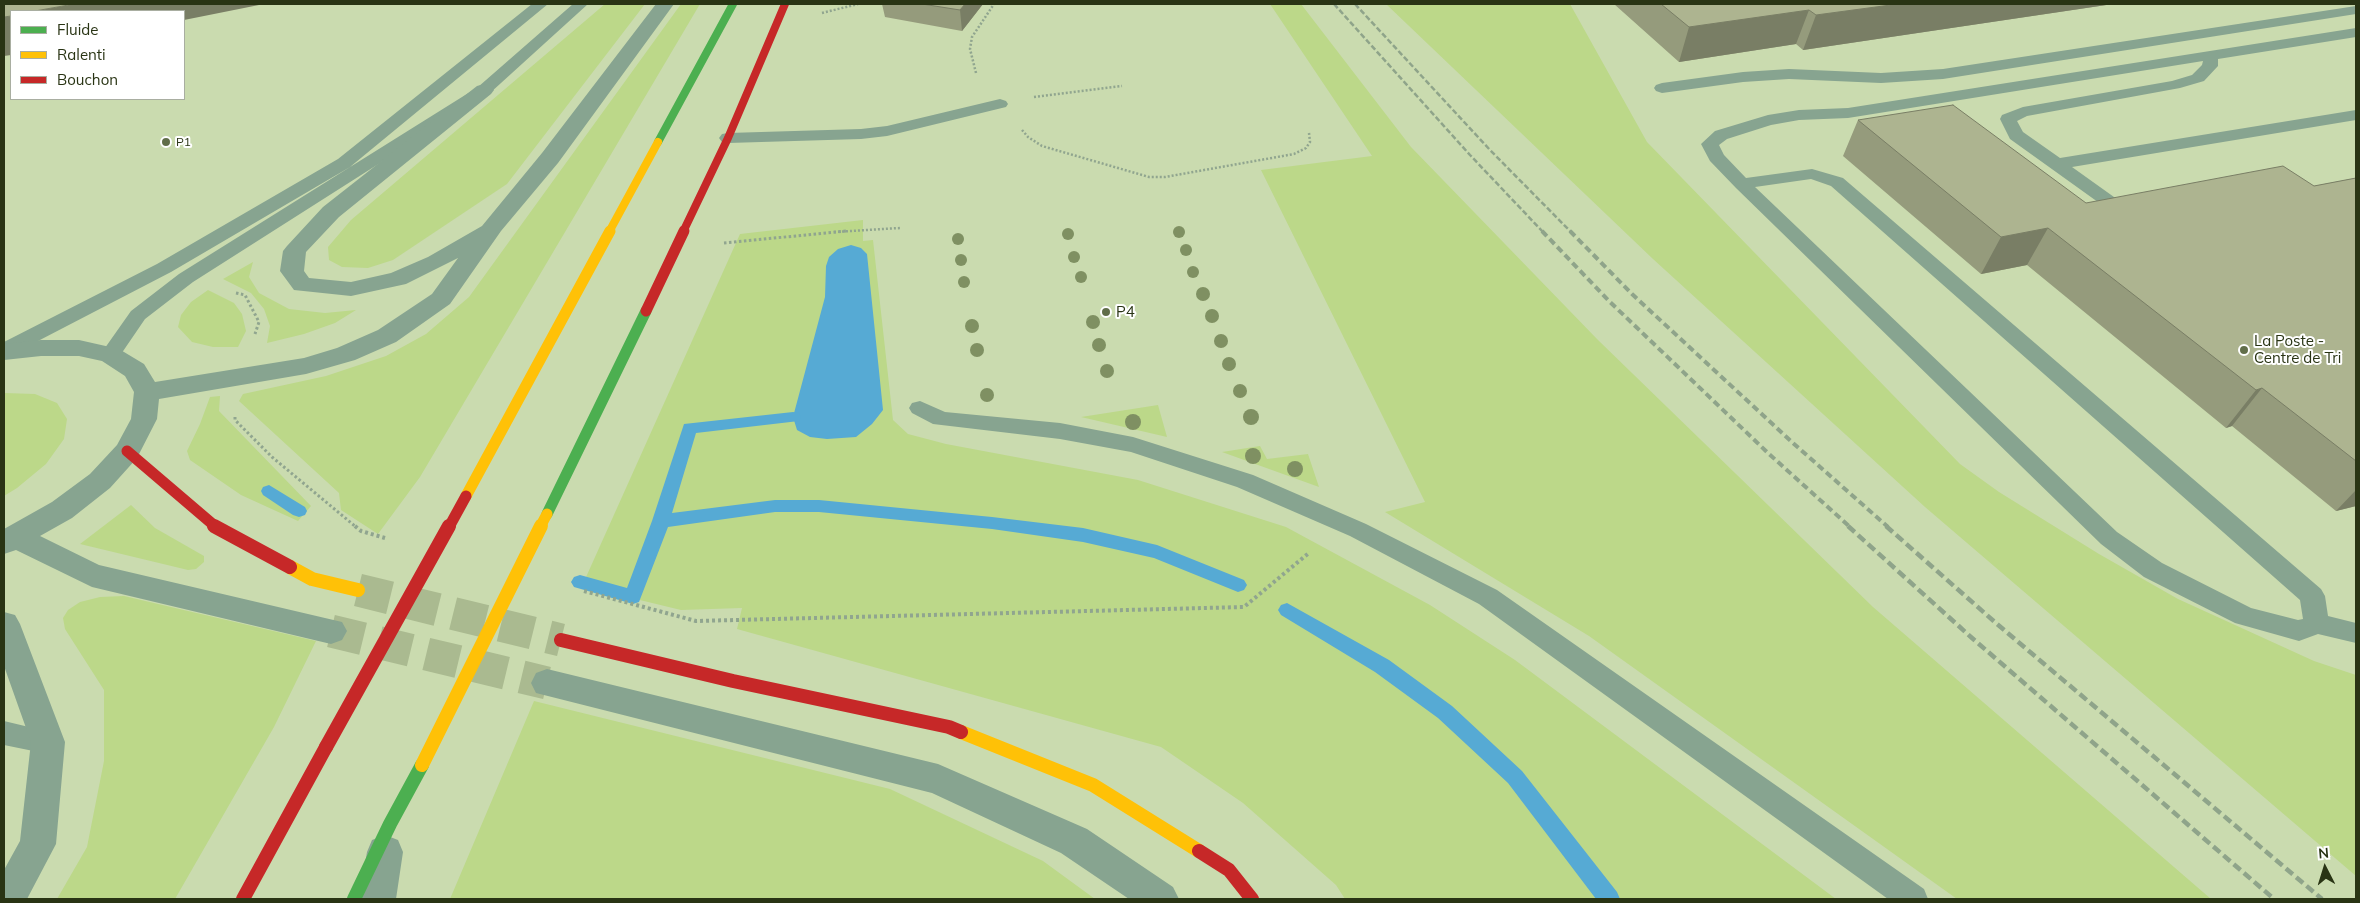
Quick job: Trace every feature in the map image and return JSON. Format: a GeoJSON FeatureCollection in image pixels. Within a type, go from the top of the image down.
{"type":"FeatureCollection","features":[{"type":"Feature","properties":{"kind":"main road"},"geometry":{"type":"LineString","coordinates":[[243,899],[466,496],[732,4]]}},
{"type":"Feature","properties":{"kind":"main road"},"geometry":{"type":"LineString","coordinates":[[354,899],[547,514],[677,247],[728,138],[785,4]]}},
{"type":"Feature","properties":{"kind":"main road"},"geometry":{"type":"LineString","coordinates":[[127,451],[218,529],[312,579],[358,590]]}},
{"type":"Feature","properties":{"kind":"main road"},"geometry":{"type":"LineString","coordinates":[[561,640],[732,681],[949,727],[1093,785],[1229,870],[1252,899]]}},
{"type":"Feature","properties":{"kind":"street"},"geometry":{"type":"LineString","coordinates":[[147,392],[306,366],[346,354],[387,336],[441,299],[494,226],[550,158],[665,4]]}},
{"type":"Feature","properties":{"kind":"street"},"geometry":{"type":"LineString","coordinates":[[484,90],[331,212],[296,251],[292,271],[302,285],[351,289],[398,279],[436,262],[494,226]]}},
{"type":"Feature","properties":{"kind":"street"},"geometry":{"type":"LineString","coordinates":[[4,351],[41,348],[79,348],[110,355],[135,370],[147,392],[144,420],[127,451],[100,481],[62,510],[10,540]]}},
{"type":"Feature","properties":{"kind":"street"},"geometry":{"type":"LineString","coordinates":[[10,540],[92,575],[331,631]]}},
{"type":"Feature","properties":{"kind":"street"},"geometry":{"type":"LineString","coordinates":[[4,624],[48,742],[38,844],[7,899]]}},
{"type":"Feature","properties":{"kind":"street"},"geometry":{"type":"LineString","coordinates":[[547,683],[938,779],[1074,841],[1160,899]]}},
{"type":"Feature","properties":{"kind":"street"},"geometry":{"type":"LineString","coordinates":[[377,899],[390,824]]}},
{"type":"Feature","properties":{"kind":"lane"},"geometry":{"type":"LineString","coordinates":[[4,351],[164,268],[344,163],[540,4]]}},
{"type":"Feature","properties":{"kind":"lane"},"geometry":{"type":"LineString","coordinates":[[110,355],[138,315],[186,278],[484,90],[580,4]]}},
{"type":"Feature","properties":{"kind":"lane"},"geometry":{"type":"LineString","coordinates":[[1662,88],[1789,74],[1881,78],[1943,74],[2356,10]]}},
{"type":"Feature","properties":{"kind":"lane"},"geometry":{"type":"LineString","coordinates":[[2356,32],[1848,113],[1800,129],[1721,135],[1710,144],[1716,157],[1742,184],[2108,538],[2153,570],[2244,616],[2299,631],[2317,624],[2356,633]]}},
{"type":"Feature","properties":{"kind":"lane"},"geometry":{"type":"LineString","coordinates":[[2122,211],[2016,135],[2008,119],[2023,112],[2174,85],[2198,78],[2210,66],[2211,55]]}},
{"type":"Feature","properties":{"kind":"lane"},"geometry":{"type":"LineString","coordinates":[[728,138],[878,132],[912,126],[1000,104]]}},
{"type":"Feature","properties":{"kind":"lane"},"geometry":{"type":"LineString","coordinates":[[2056,164],[2356,115]]}},
{"type":"Feature","properties":{"kind":"lane"},"geometry":{"type":"LineString","coordinates":[[1742,184],[1812,174],[1837,182],[2312,596],[2317,624]]}},
{"type":"Feature","properties":{"kind":"lane"},"geometry":{"type":"LineString","coordinates":[[920,408],[941,419],[1060,431],[1133,445],[1245,481],[1358,530],[1488,597],[1913,899]]}},
{"type":"Feature","properties":{"kind":"lane"},"geometry":{"type":"LineString","coordinates":[[4,733],[48,742]]}},
{"type":"Feature","properties":{"kind":"path"},"geometry":{"type":"LineString","coordinates":[[994,4],[972,36],[970,49],[977,77],[1028,137],[1042,146],[1149,177],[1165,177],[1294,154],[1306,148],[1310,142],[1309,133]]}},
{"type":"Feature","properties":{"kind":"path"},"geometry":{"type":"LineString","coordinates":[[1000,104],[1045,95],[1122,86]]}},
{"type":"Feature","properties":{"kind":"path"},"geometry":{"type":"LineString","coordinates":[[677,247],[863,229],[900,228]]}},
{"type":"Feature","properties":{"kind":"path"},"geometry":{"type":"LineString","coordinates":[[584,591],[696,620],[1244,607],[1308,553]]}},
{"type":"Feature","properties":{"kind":"green space"},"geometry":{"type":"Polygon","coordinates":[[[605,4],[645,4],[507,184],[393,260],[368,268],[342,267],[329,260],[328,247],[351,220],[605,4]]]}},
{"type":"Feature","properties":{"kind":"green space"},"geometry":{"type":"Polygon","coordinates":[[[681,4],[700,4],[420,477],[378,534],[341,510],[339,493],[239,401],[243,394],[326,376],[386,356],[426,334],[469,297],[681,4]]]}},
{"type":"Feature","properties":{"kind":"green space"},"geometry":{"type":"Polygon","coordinates":[[[1270,4],[1301,4],[1411,147],[1598,340],[1873,607],[2211,899],[1957,899],[1589,636],[1385,512],[1425,502],[1261,170],[1372,156],[1270,4]]]}},
{"type":"Feature","properties":{"kind":"green space"},"geometry":{"type":"Polygon","coordinates":[[[1386,4],[1570,4],[1647,142],[1960,464],[1999,492],[2099,554],[2178,599],[2314,661],[2356,675],[2356,876],[1925,507],[1653,259],[1386,4]]]}},
{"type":"Feature","properties":{"kind":"green space"},"geometry":{"type":"Polygon","coordinates":[[[863,220],[863,241],[873,240],[893,420],[908,434],[946,444],[1138,480],[1286,527],[1430,605],[1515,660],[1836,899],[1345,899],[1336,885],[1243,803],[1161,747],[737,629],[742,608],[681,610],[582,586],[740,234],[863,220]]]}},
{"type":"Feature","properties":{"kind":"green space"},"geometry":{"type":"Polygon","coordinates":[[[253,262],[249,277],[259,293],[289,309],[325,313],[356,310],[335,323],[304,334],[267,343],[270,326],[264,309],[251,293],[223,279],[253,262]]]}},
{"type":"Feature","properties":{"kind":"green space"},"geometry":{"type":"Polygon","coordinates":[[[208,290],[234,303],[242,314],[246,331],[238,347],[213,347],[192,342],[178,327],[181,315],[191,302],[208,290]]]}},
{"type":"Feature","properties":{"kind":"green space"},"geometry":{"type":"Polygon","coordinates":[[[4,393],[35,394],[57,403],[67,419],[64,439],[46,464],[17,488],[4,496],[4,393]]]}},
{"type":"Feature","properties":{"kind":"green space"},"geometry":{"type":"Polygon","coordinates":[[[220,396],[219,411],[311,506],[298,521],[241,495],[190,460],[187,451],[210,397],[220,396]]]}},
{"type":"Feature","properties":{"kind":"green space"},"geometry":{"type":"Polygon","coordinates":[[[1158,405],[1167,437],[1081,417],[1158,405]]]}},
{"type":"Feature","properties":{"kind":"green space"},"geometry":{"type":"Polygon","coordinates":[[[1260,446],[1267,459],[1308,454],[1319,487],[1222,452],[1260,446]]]}},
{"type":"Feature","properties":{"kind":"green space"},"geometry":{"type":"Polygon","coordinates":[[[131,505],[155,528],[204,556],[204,562],[196,569],[188,570],[80,544],[131,505]]]}},
{"type":"Feature","properties":{"kind":"green space"},"geometry":{"type":"Polygon","coordinates":[[[124,596],[316,641],[274,727],[175,899],[57,899],[87,847],[104,761],[104,690],[65,629],[63,618],[68,610],[80,602],[100,597],[124,596]]]}},
{"type":"Feature","properties":{"kind":"green space"},"geometry":{"type":"Polygon","coordinates":[[[534,701],[890,789],[1043,861],[1095,899],[450,899],[534,701]]]}},
{"type":"Feature","properties":{"kind":"water"},"geometry":{"type":"Polygon","coordinates":[[[851,245],[861,248],[867,254],[883,410],[872,424],[856,437],[827,439],[810,437],[797,430],[793,417],[825,297],[826,266],[829,257],[838,249],[851,245]]]}},
{"type":"Feature","properties":{"kind":"building"},"geometry":{"type":"Polygon","coordinates":[[[4,4],[74,4],[41,10],[10,10],[10,16],[4,17],[4,4]]]}},
{"type":"Feature","properties":{"kind":"building"},"geometry":{"type":"Polygon","coordinates":[[[922,4],[965,4],[960,10],[922,4]]]}},
{"type":"Feature","properties":{"kind":"building"},"geometry":{"type":"Polygon","coordinates":[[[1661,4],[1898,4],[1816,15],[1809,10],[1689,27],[1661,4]]]}},
{"type":"Feature","properties":{"kind":"building"},"geometry":{"type":"Polygon","coordinates":[[[1953,105],[2086,203],[2283,166],[2314,186],[2356,178],[2356,461],[2262,388],[2256,390],[2048,228],[2001,237],[1858,120],[1953,105]]]}},
{"type":"Feature","properties":{"kind":"waterway"},"geometry":{"type":"LineString","coordinates":[[661,521],[690,428],[793,417]]}},
{"type":"Feature","properties":{"kind":"waterway"},"geometry":{"type":"LineString","coordinates":[[269,491],[299,511]]}},
{"type":"Feature","properties":{"kind":"waterway"},"geometry":{"type":"LineString","coordinates":[[661,521],[775,506],[819,506],[992,523],[1083,535],[1157,552],[1238,585]]}},
{"type":"Feature","properties":{"kind":"waterway"},"geometry":{"type":"LineString","coordinates":[[580,582],[633,597],[661,521]]}},
{"type":"Feature","properties":{"kind":"waterway"},"geometry":{"type":"LineString","coordinates":[[1287,610],[1382,666],[1445,712],[1515,777],[1609,899]]}},
{"type":"Feature","properties":{"kind":"tunnel"},"geometry":{"type":"LineString","coordinates":[[358,590],[561,640]]}},
{"type":"Feature","properties":{"kind":"tunnel"},"geometry":{"type":"LineString","coordinates":[[331,631],[547,683]]}},
{"type":"Feature","properties":{"kind":"railway"},"geometry":{"type":"LineString","coordinates":[[1334,4],[1470,155],[1543,232]]}},
{"type":"Feature","properties":{"kind":"railway"},"geometry":{"type":"LineString","coordinates":[[1355,4],[1490,150],[1571,232]]}},
{"type":"Feature","properties":{"kind":"railway"},"geometry":{"type":"LineString","coordinates":[[1542,231],[1610,302],[1768,453],[1850,527]]}},
{"type":"Feature","properties":{"kind":"railway"},"geometry":{"type":"LineString","coordinates":[[1570,231],[1632,294],[1793,443],[1888,527]]}},
{"type":"Feature","properties":{"kind":"railway"},"geometry":{"type":"LineString","coordinates":[[1848,526],[1972,638],[2274,899]]}},
{"type":"Feature","properties":{"kind":"railway"},"geometry":{"type":"LineString","coordinates":[[1886,526],[1997,624],[2322,899]]}},
{"type":"Feature","properties":{"kind":"traffic: fast"},"geometry":{"type":"LineString","coordinates":[[658,142],[733,4]]}},
{"type":"Feature","properties":{"kind":"traffic: fast"},"geometry":{"type":"LineString","coordinates":[[547,514],[646,311]]}},
{"type":"Feature","properties":{"kind":"traffic: fast"},"geometry":{"type":"LineString","coordinates":[[354,899],[390,824],[422,765]]}},
{"type":"Feature","properties":{"kind":"traffic: slow"},"geometry":{"type":"LineString","coordinates":[[466,496],[658,142]]}},
{"type":"Feature","properties":{"kind":"traffic: slow"},"geometry":{"type":"LineString","coordinates":[[422,765],[547,514]]}},
{"type":"Feature","properties":{"kind":"traffic: slow"},"geometry":{"type":"LineString","coordinates":[[290,567],[312,579],[358,590]]}},
{"type":"Feature","properties":{"kind":"traffic: slow"},"geometry":{"type":"LineString","coordinates":[[961,732],[1093,785],[1199,851]]}},
{"type":"Feature","properties":{"kind":"traffic: jam"},"geometry":{"type":"LineString","coordinates":[[646,311],[728,138],[785,4]]}},
{"type":"Feature","properties":{"kind":"traffic: jam"},"geometry":{"type":"LineString","coordinates":[[127,451],[218,529],[290,567]]}},
{"type":"Feature","properties":{"kind":"traffic: jam"},"geometry":{"type":"LineString","coordinates":[[326,747],[466,496]]}},
{"type":"Feature","properties":{"kind":"traffic: jam"},"geometry":{"type":"LineString","coordinates":[[561,640],[733,681],[949,727],[961,732]]}},
{"type":"Feature","properties":{"kind":"traffic: jam"},"geometry":{"type":"LineString","coordinates":[[243,899],[326,747]]}},
{"type":"Feature","properties":{"kind":"traffic: jam"},"geometry":{"type":"LineString","coordinates":[[1199,851],[1229,870],[1252,899]]}},
{"type":"Feature","properties":{"kind":"place","name":"P1"},"geometry":{"type":"Point","coordinates":[166,142]}},
{"type":"Feature","properties":{"kind":"place","name":"P4"},"geometry":{"type":"Point","coordinates":[1106,312]}},
{"type":"Feature","properties":{"kind":"place","name":"La Poste - Centre de Tri"},"geometry":{"type":"Point","coordinates":[2244,350]}}]}
